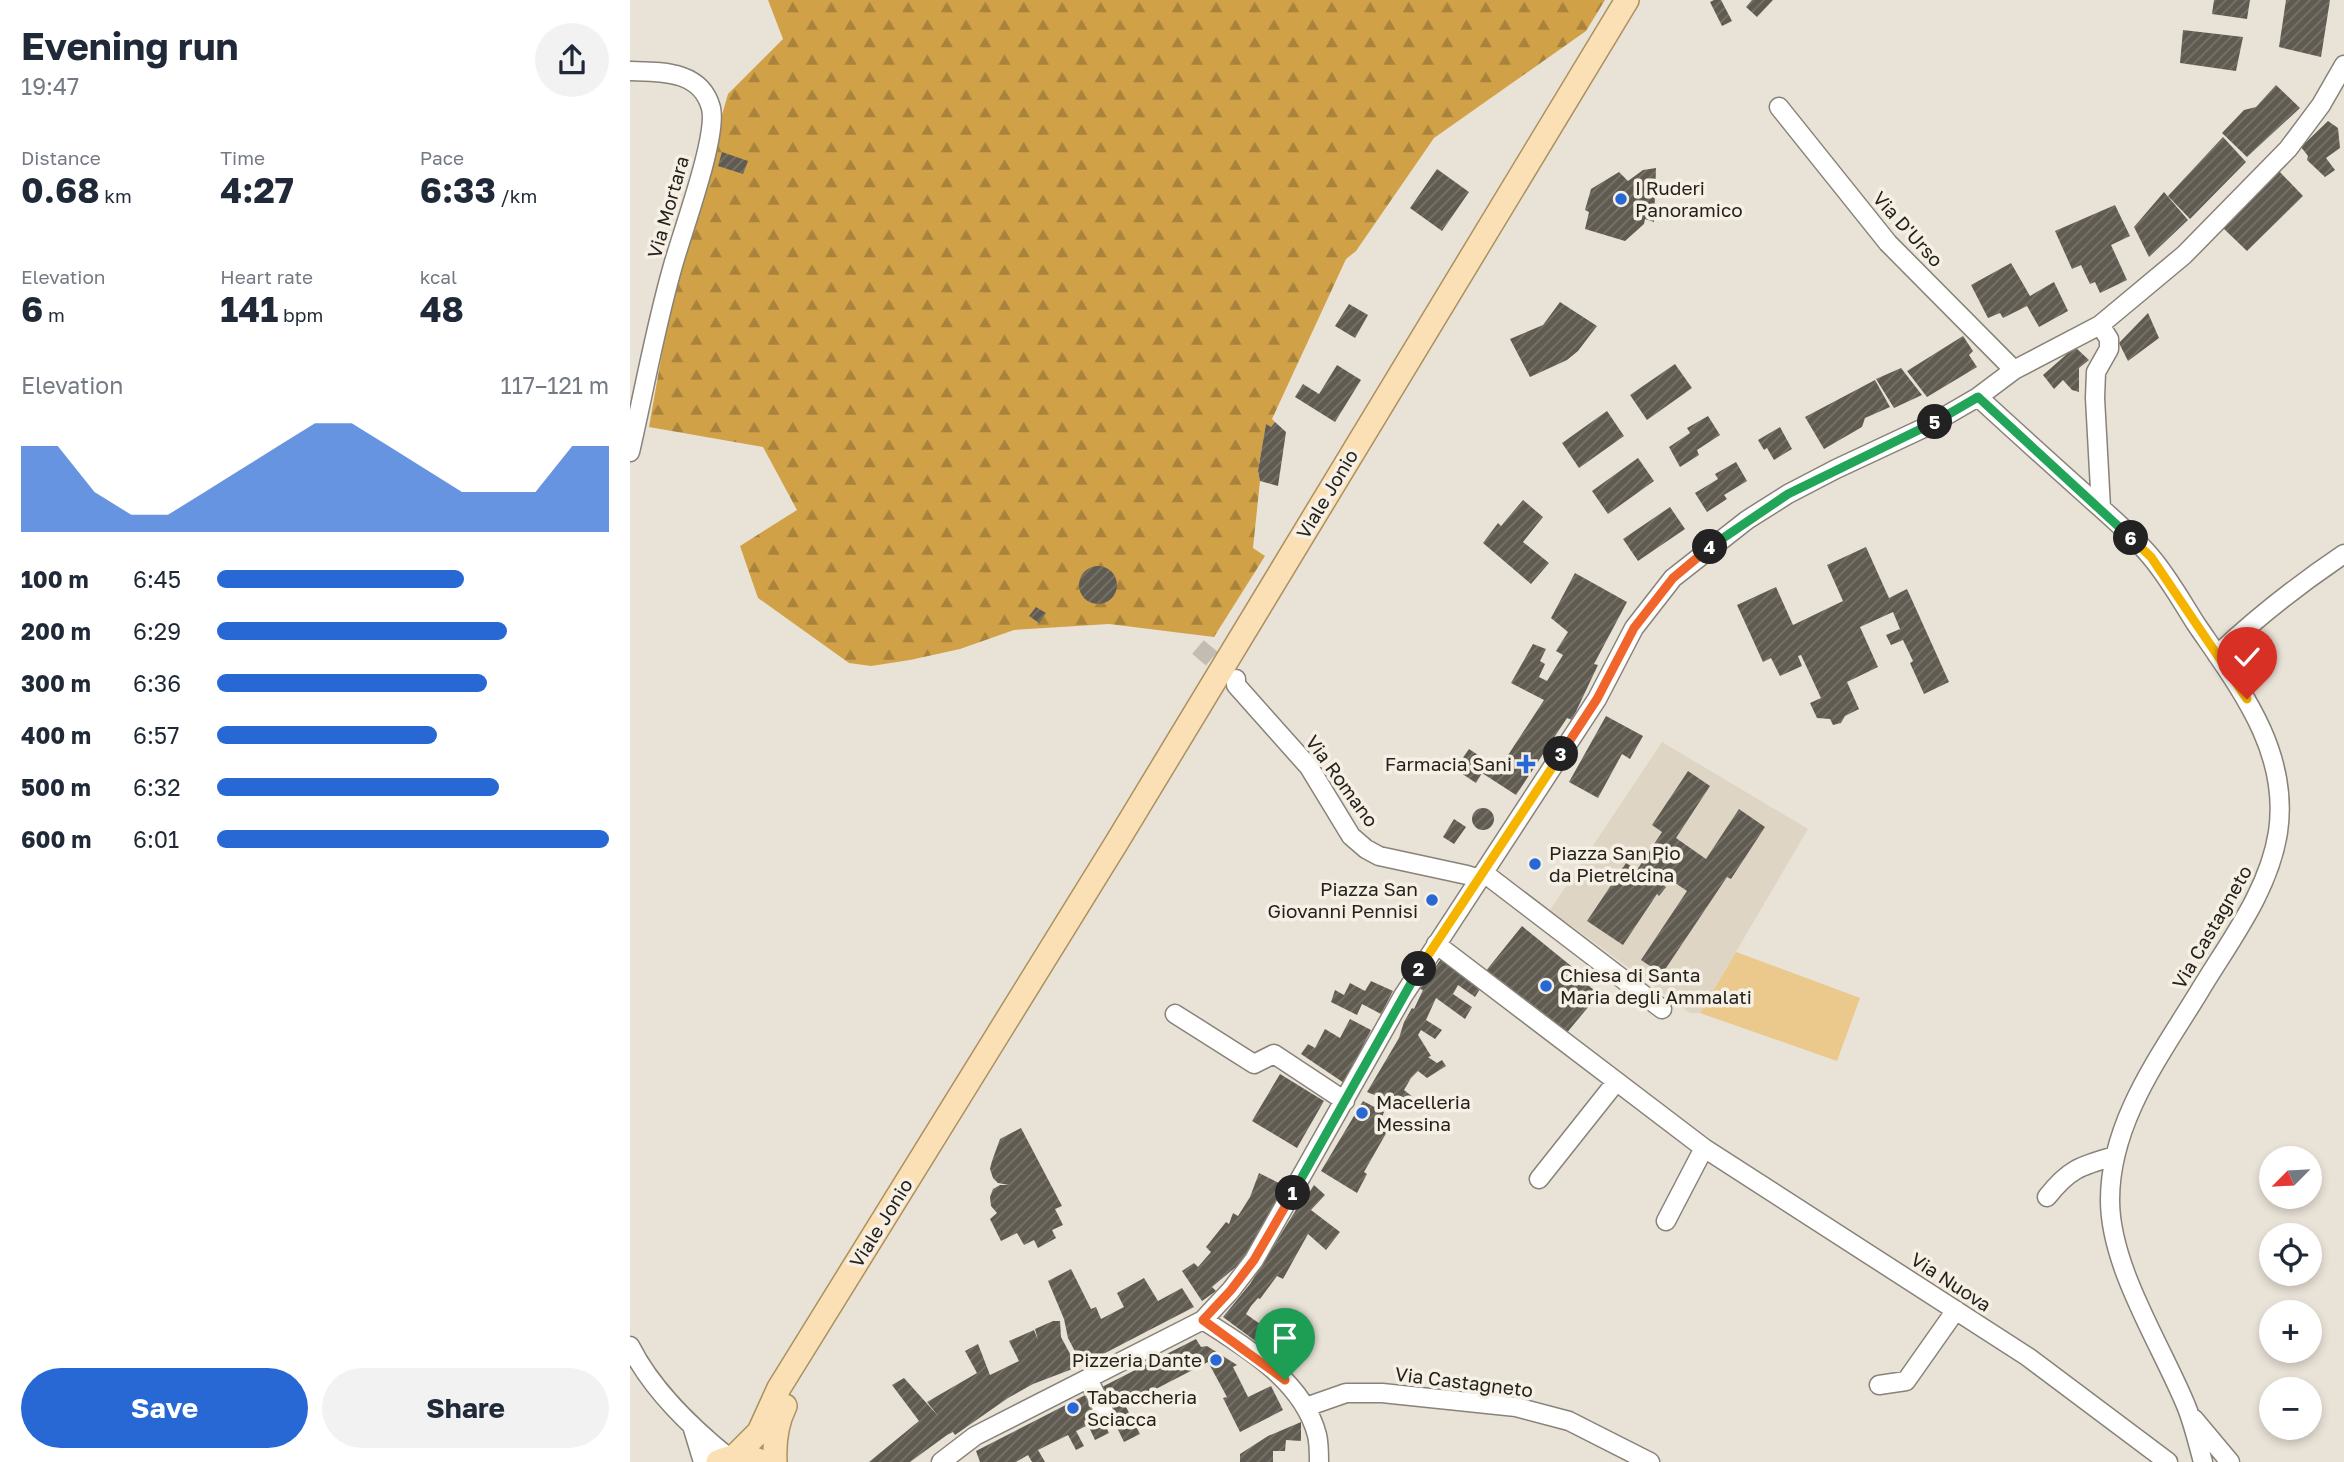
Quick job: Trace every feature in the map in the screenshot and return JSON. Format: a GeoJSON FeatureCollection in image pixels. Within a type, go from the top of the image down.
{"type":"FeatureCollection","features":[{"type":"Feature","properties":{"kind":"main road","name":"Viale Jonio"},"geometry":{"type":"LineString","coordinates":[[727,1459],[759,1432],[779,1388],[1117,842],[1627,0]]}},
{"type":"Feature","properties":{"kind":"main road","name":"Viale Jonio"},"geometry":{"type":"LineString","coordinates":[[775,1462],[774,1442],[779,1417],[788,1399],[1026,988]]}},
{"type":"Feature","properties":{"kind":"main road"},"geometry":{"type":"LineString","coordinates":[[727,1459],[746,1457],[762,1462]]}},
{"type":"Feature","properties":{"kind":"street"},"geometry":{"type":"LineString","coordinates":[[941,1462],[975,1436],[1203,1320],[1231,1290],[1254,1260],[1403,996],[1597,699],[1634,628],[1673,578],[1747,520],[1788,494],[1928,426],[1978,397],[2014,370],[2100,325],[2184,255],[2288,149],[2321,105],[2344,65]]}},
{"type":"Feature","properties":{"kind":"street","name":"Via Mortara"},"geometry":{"type":"LineString","coordinates":[[630,71],[674,73],[692,81],[703,93],[710,107],[712,126],[671,271],[630,452]]}},
{"type":"Feature","properties":{"kind":"street","name":"Via D'Urso"},"geometry":{"type":"LineString","coordinates":[[1779,107],[1888,243],[2014,370]]}},
{"type":"Feature","properties":{"kind":"street"},"geometry":{"type":"LineString","coordinates":[[2100,325],[2109,339],[2109,349],[2096,372],[2101,508]]}},
{"type":"Feature","properties":{"kind":"street","name":"Via Castagneto"},"geometry":{"type":"LineString","coordinates":[[1978,397],[2151,557],[2247,699],[2263,731],[2274,762],[2280,794],[2278,830],[2272,864],[2256,898],[2147,1079],[2126,1122],[2115,1156],[2110,1201],[2112,1231],[2121,1261],[2188,1410]]}},
{"type":"Feature","properties":{"kind":"street"},"geometry":{"type":"LineString","coordinates":[[2217,655],[2257,617],[2344,554]]}},
{"type":"Feature","properties":{"kind":"street","name":"Via Romano"},"geometry":{"type":"LineString","coordinates":[[1236,679],[1236,685],[1309,766],[1351,836],[1366,849],[1379,856],[1482,876]]}},
{"type":"Feature","properties":{"kind":"street"},"geometry":{"type":"LineString","coordinates":[[1482,876],[1662,1009]]}},
{"type":"Feature","properties":{"kind":"street","name":"Via Nuova"},"geometry":{"type":"LineString","coordinates":[[1436,944],[1704,1148],[2028,1356],[2168,1462]]}},
{"type":"Feature","properties":{"kind":"street"},"geometry":{"type":"LineString","coordinates":[[1175,1014],[1254,1064],[1274,1054],[1345,1101]]}},
{"type":"Feature","properties":{"kind":"street"},"geometry":{"type":"LineString","coordinates":[[1539,1179],[1616,1082]]}},
{"type":"Feature","properties":{"kind":"street"},"geometry":{"type":"LineString","coordinates":[[1666,1221],[1704,1148]]}},
{"type":"Feature","properties":{"kind":"street"},"geometry":{"type":"LineString","coordinates":[[2047,1197],[2063,1176],[2085,1164],[2115,1156]]}},
{"type":"Feature","properties":{"kind":"street"},"geometry":{"type":"LineString","coordinates":[[1879,1385],[1906,1381],[1956,1310]]}},
{"type":"Feature","properties":{"kind":"street"},"geometry":{"type":"LineString","coordinates":[[1203,1320],[1285,1380],[1306,1407],[1318,1436],[1319,1462]]}},
{"type":"Feature","properties":{"kind":"street"},"geometry":{"type":"LineString","coordinates":[[630,1346],[651,1379],[692,1426],[727,1459]]}},
{"type":"Feature","properties":{"kind":"street"},"geometry":{"type":"LineString","coordinates":[[1088,1379],[1107,1418]]}},
{"type":"Feature","properties":{"kind":"street","name":"Via Castagneto"},"geometry":{"type":"LineString","coordinates":[[1306,1407],[1346,1393],[1382,1393],[1516,1407],[1569,1421],[1650,1462]]}},
{"type":"Feature","properties":{"kind":"street"},"geometry":{"type":"LineString","coordinates":[[2188,1410],[2203,1462]]}},
{"type":"Feature","properties":{"kind":"street"},"geometry":{"type":"LineString","coordinates":[[2188,1410],[2230,1462]]}},
{"type":"Feature","properties":{"kind":"street"},"geometry":{"type":"LineString","coordinates":[[692,1426],[704,1462]]}},
{"type":"Feature","properties":{"kind":"street"},"geometry":{"type":"LineString","coordinates":[[964,1445],[972,1462]]}},
{"type":"Feature","properties":{"kind":"shaded area"},"geometry":{"type":"Polygon","coordinates":[[[1662,742],[1808,829],[1700,1013],[1690,1013],[1550,910],[1662,742]]]}},
{"type":"Feature","properties":{"kind":"shaded area"},"geometry":{"type":"Polygon","coordinates":[[[1736,952],[1860,998],[1837,1061],[1700,1013],[1736,952]]]}},
{"type":"Feature","properties":{"kind":"green space"},"geometry":{"type":"Polygon","coordinates":[[[768,0],[1605,0],[1586,31],[1434,138],[1356,251],[1346,259],[1272,419],[1275,422],[1271,427],[1266,425],[1258,471],[1260,481],[1253,548],[1265,556],[1214,637],[1109,624],[1014,630],[960,649],[871,666],[849,663],[758,598],[740,546],[797,510],[763,447],[649,427],[676,273],[728,94],[783,39],[768,0]]]}},
{"type":"Feature","properties":{"kind":"building"},"geometry":{"type":"Polygon","coordinates":[[[1721,0],[1732,21],[1722,26],[1710,2],[1721,0]]]}},
{"type":"Feature","properties":{"kind":"building"},"geometry":{"type":"Polygon","coordinates":[[[1752,0],[1773,0],[1757,17],[1746,7],[1752,0]]]}},
{"type":"Feature","properties":{"kind":"building"},"geometry":{"type":"Polygon","coordinates":[[[2214,0],[2250,0],[2247,19],[2212,14],[2214,0]]]}},
{"type":"Feature","properties":{"kind":"building"},"geometry":{"type":"Polygon","coordinates":[[[2286,0],[2330,0],[2321,57],[2279,47],[2286,0]]]}},
{"type":"Feature","properties":{"kind":"building"},"geometry":{"type":"Polygon","coordinates":[[[2183,30],[2243,37],[2236,71],[2180,63],[2183,30]]]}},
{"type":"Feature","properties":{"kind":"building"},"geometry":{"type":"Polygon","coordinates":[[[2276,85],[2300,108],[2247,157],[2222,133],[2244,110],[2256,107],[2276,85]]]}},
{"type":"Feature","properties":{"kind":"building"},"geometry":{"type":"Polygon","coordinates":[[[2328,121],[2338,128],[2340,148],[2326,158],[2335,170],[2325,177],[2307,160],[2308,156],[2301,147],[2328,121]]]}},
{"type":"Feature","properties":{"kind":"building"},"geometry":{"type":"Polygon","coordinates":[[[2223,137],[2246,162],[2190,219],[2168,196],[2223,137]]]}},
{"type":"Feature","properties":{"kind":"building"},"geometry":{"type":"Polygon","coordinates":[[[722,152],[748,161],[743,174],[718,166],[722,152]]]}},
{"type":"Feature","properties":{"kind":"building","name":"I Ruderi Panoramico"},"geometry":{"type":"Polygon","coordinates":[[[1656,168],[1654,222],[1645,219],[1644,224],[1625,241],[1585,229],[1589,212],[1585,210],[1591,189],[1619,172],[1628,181],[1643,170],[1656,168]]]}},
{"type":"Feature","properties":{"kind":"building"},"geometry":{"type":"Polygon","coordinates":[[[1437,169],[1469,192],[1442,231],[1410,208],[1437,169]]]}},
{"type":"Feature","properties":{"kind":"building"},"geometry":{"type":"Polygon","coordinates":[[[2278,170],[2303,196],[2247,251],[2223,228],[2278,170]]]}},
{"type":"Feature","properties":{"kind":"building"},"geometry":{"type":"Polygon","coordinates":[[[2164,192],[2188,220],[2149,257],[2134,227],[2164,192]]]}},
{"type":"Feature","properties":{"kind":"building"},"geometry":{"type":"Polygon","coordinates":[[[2115,205],[2130,236],[2111,245],[2127,280],[2100,293],[2095,282],[2090,284],[2081,265],[2072,269],[2055,231],[2115,205]]]}},
{"type":"Feature","properties":{"kind":"building"},"geometry":{"type":"Polygon","coordinates":[[[2011,263],[2030,296],[2054,282],[2068,311],[2039,327],[2027,306],[2003,318],[2000,313],[1988,318],[1971,285],[2011,263]]]}},
{"type":"Feature","properties":{"kind":"building"},"geometry":{"type":"Polygon","coordinates":[[[1560,302],[1597,326],[1578,351],[1567,360],[1530,377],[1510,339],[1543,325],[1560,302]]]}},
{"type":"Feature","properties":{"kind":"building"},"geometry":{"type":"Polygon","coordinates":[[[1349,304],[1368,315],[1355,338],[1335,326],[1349,304]]]}},
{"type":"Feature","properties":{"kind":"building"},"geometry":{"type":"Polygon","coordinates":[[[2148,313],[2159,338],[2128,361],[2119,343],[2148,313]]]}},
{"type":"Feature","properties":{"kind":"building"},"geometry":{"type":"Polygon","coordinates":[[[1963,336],[1973,351],[1969,355],[1977,367],[1927,397],[1907,371],[1963,336]]]}},
{"type":"Feature","properties":{"kind":"building"},"geometry":{"type":"Polygon","coordinates":[[[2075,347],[2089,360],[2079,368],[2079,392],[2072,390],[2063,380],[2054,389],[2043,375],[2075,347]]]}},
{"type":"Feature","properties":{"kind":"building"},"geometry":{"type":"Polygon","coordinates":[[[1675,364],[1692,388],[1647,420],[1630,395],[1675,364]]]}},
{"type":"Feature","properties":{"kind":"building"},"geometry":{"type":"Polygon","coordinates":[[[1337,365],[1361,380],[1335,422],[1295,397],[1303,384],[1319,394],[1337,365]]]}},
{"type":"Feature","properties":{"kind":"building"},"geometry":{"type":"Polygon","coordinates":[[[1901,368],[1922,395],[1894,408],[1876,379],[1901,368]]]}},
{"type":"Feature","properties":{"kind":"building"},"geometry":{"type":"Polygon","coordinates":[[[1875,380],[1890,407],[1865,418],[1862,427],[1824,449],[1805,417],[1875,380]]]}},
{"type":"Feature","properties":{"kind":"building"},"geometry":{"type":"Polygon","coordinates":[[[1607,411],[1624,436],[1579,468],[1562,443],[1607,411]]]}},
{"type":"Feature","properties":{"kind":"building"},"geometry":{"type":"Polygon","coordinates":[[[1708,416],[1720,435],[1697,450],[1699,455],[1680,467],[1669,447],[1690,433],[1687,428],[1708,416]]]}},
{"type":"Feature","properties":{"kind":"building"},"geometry":{"type":"Polygon","coordinates":[[[1275,422],[1286,432],[1278,486],[1260,481],[1258,471],[1266,424],[1271,427],[1275,422]]]}},
{"type":"Feature","properties":{"kind":"building"},"geometry":{"type":"Polygon","coordinates":[[[1780,427],[1792,449],[1774,460],[1758,440],[1780,427]]]}},
{"type":"Feature","properties":{"kind":"building"},"geometry":{"type":"Polygon","coordinates":[[[1638,458],[1654,481],[1608,514],[1592,491],[1638,458]]]}},
{"type":"Feature","properties":{"kind":"building"},"geometry":{"type":"Polygon","coordinates":[[[1736,462],[1747,481],[1724,495],[1727,499],[1707,512],[1695,493],[1718,479],[1715,474],[1736,462]]]}},
{"type":"Feature","properties":{"kind":"building"},"geometry":{"type":"Polygon","coordinates":[[[1523,500],[1543,517],[1523,542],[1549,563],[1531,584],[1483,543],[1498,523],[1501,526],[1523,500]]]}},
{"type":"Feature","properties":{"kind":"building"},"geometry":{"type":"Polygon","coordinates":[[[1670,507],[1685,529],[1638,561],[1623,539],[1670,507]]]}},
{"type":"Feature","properties":{"kind":"building"},"geometry":{"type":"Polygon","coordinates":[[[1866,547],[1889,598],[1907,589],[1949,682],[1924,694],[1903,640],[1891,645],[1886,635],[1900,629],[1893,612],[1860,627],[1878,667],[1847,682],[1859,709],[1845,716],[1841,723],[1833,725],[1830,719],[1817,718],[1810,703],[1821,698],[1801,655],[1798,656],[1802,666],[1780,676],[1771,658],[1763,662],[1737,605],[1776,587],[1793,625],[1843,601],[1827,565],[1866,547]]]}},
{"type":"Feature","properties":{"kind":"building"},"geometry":{"type":"Polygon","coordinates":[[[1098,566],[1111,572],[1117,585],[1111,598],[1098,604],[1085,598],[1079,585],[1085,572],[1098,566]]]}},
{"type":"Feature","properties":{"kind":"building"},"geometry":{"type":"Polygon","coordinates":[[[1575,573],[1627,602],[1594,664],[1598,665],[1572,720],[1567,718],[1516,795],[1482,773],[1476,783],[1455,769],[1469,749],[1499,769],[1544,700],[1511,683],[1533,644],[1546,649],[1540,661],[1545,664],[1539,677],[1547,681],[1563,655],[1556,651],[1568,632],[1551,618],[1575,573]]]}},
{"type":"Feature","properties":{"kind":"building"},"geometry":{"type":"Polygon","coordinates":[[[1036,607],[1046,613],[1039,623],[1029,616],[1036,607]]]}},
{"type":"Feature","properties":{"kind":"building"},"geometry":{"type":"Polygon","coordinates":[[[1606,716],[1643,736],[1630,759],[1622,754],[1598,798],[1569,782],[1606,716]]]}},
{"type":"Feature","properties":{"kind":"building"},"geometry":{"type":"Polygon","coordinates":[[[1688,771],[1710,786],[1676,838],[1706,859],[1739,809],[1765,827],[1731,879],[1727,877],[1662,974],[1641,960],[1687,891],[1662,874],[1658,881],[1666,887],[1659,896],[1657,894],[1623,945],[1587,921],[1626,863],[1637,870],[1662,832],[1652,825],[1688,771]]]}},
{"type":"Feature","properties":{"kind":"building"},"geometry":{"type":"Polygon","coordinates":[[[1483,808],[1493,815],[1494,819],[1487,829],[1483,830],[1473,823],[1472,819],[1479,809],[1483,808]]]}},
{"type":"Feature","properties":{"kind":"building"},"geometry":{"type":"Polygon","coordinates":[[[1454,819],[1466,827],[1454,844],[1443,837],[1454,819]]]}},
{"type":"Feature","properties":{"kind":"building","name":"Chiesa di Santa Maria degli Ammalati"},"geometry":{"type":"Polygon","coordinates":[[[1522,926],[1581,974],[1579,978],[1599,994],[1565,1035],[1485,972],[1522,926]]]}},
{"type":"Feature","properties":{"kind":"building"},"geometry":{"type":"Polygon","coordinates":[[[1441,959],[1480,989],[1475,997],[1458,985],[1453,994],[1472,1007],[1465,1019],[1436,998],[1426,1020],[1442,1030],[1435,1039],[1421,1030],[1418,1035],[1431,1056],[1428,1057],[1437,1063],[1442,1060],[1446,1066],[1427,1078],[1418,1071],[1411,1078],[1404,1090],[1414,1098],[1407,1108],[1367,1092],[1399,1038],[1404,1022],[1412,1008],[1414,1009],[1423,990],[1420,989],[1441,959]]]}},
{"type":"Feature","properties":{"kind":"building"},"geometry":{"type":"Polygon","coordinates":[[[1371,981],[1393,991],[1381,1014],[1362,1004],[1357,1015],[1331,1002],[1335,990],[1344,995],[1350,983],[1365,991],[1371,981]]]}},
{"type":"Feature","properties":{"kind":"building"},"geometry":{"type":"Polygon","coordinates":[[[1350,1019],[1371,1030],[1344,1083],[1301,1054],[1308,1044],[1315,1048],[1325,1029],[1340,1038],[1350,1019]]]}},
{"type":"Feature","properties":{"kind":"building"},"geometry":{"type":"Polygon","coordinates":[[[1280,1074],[1324,1101],[1297,1148],[1252,1121],[1280,1074]]]}},
{"type":"Feature","properties":{"kind":"building"},"geometry":{"type":"Polygon","coordinates":[[[1363,1101],[1384,1112],[1379,1125],[1388,1130],[1364,1172],[1367,1174],[1357,1193],[1321,1171],[1363,1101]]]}},
{"type":"Feature","properties":{"kind":"building"},"geometry":{"type":"Polygon","coordinates":[[[1021,1128],[1062,1206],[1055,1209],[1063,1225],[1052,1230],[1056,1238],[1038,1248],[1034,1240],[1024,1245],[1017,1233],[1001,1241],[990,1219],[997,1213],[991,1206],[993,1189],[1000,1185],[1009,1185],[998,1183],[993,1178],[990,1169],[992,1161],[1000,1139],[1021,1128]]]}},
{"type":"Feature","properties":{"kind":"building"},"geometry":{"type":"Polygon","coordinates":[[[1259,1173],[1287,1187],[1237,1266],[1212,1287],[1216,1291],[1202,1301],[1182,1271],[1194,1263],[1198,1267],[1211,1252],[1206,1247],[1226,1222],[1229,1224],[1233,1213],[1238,1216],[1250,1197],[1259,1173]]]}},
{"type":"Feature","properties":{"kind":"building"},"geometry":{"type":"Polygon","coordinates":[[[1314,1185],[1325,1195],[1311,1210],[1340,1232],[1326,1250],[1308,1234],[1283,1279],[1277,1276],[1260,1299],[1251,1306],[1246,1314],[1267,1329],[1258,1343],[1223,1317],[1250,1284],[1314,1185]]]}},
{"type":"Feature","properties":{"kind":"building"},"geometry":{"type":"Polygon","coordinates":[[[1071,1269],[1091,1309],[1096,1307],[1101,1319],[1124,1307],[1117,1293],[1144,1278],[1158,1301],[1182,1288],[1194,1307],[1082,1365],[1068,1338],[1064,1319],[1048,1281],[1071,1269]]]}},
{"type":"Feature","properties":{"kind":"building"},"geometry":{"type":"Polygon","coordinates":[[[1280,1316],[1292,1324],[1284,1337],[1308,1353],[1298,1367],[1262,1345],[1280,1316]]]}},
{"type":"Feature","properties":{"kind":"building"},"geometry":{"type":"Polygon","coordinates":[[[1053,1321],[1060,1321],[1061,1337],[1076,1365],[1075,1368],[1033,1384],[1008,1398],[955,1435],[953,1432],[947,1435],[910,1462],[869,1462],[919,1421],[892,1385],[904,1378],[939,1417],[927,1402],[977,1373],[965,1351],[978,1344],[990,1375],[1019,1361],[1009,1341],[1034,1330],[1038,1340],[1035,1329],[1053,1321]]]}},
{"type":"Feature","properties":{"kind":"building"},"geometry":{"type":"Polygon","coordinates":[[[1196,1339],[1201,1347],[1207,1346],[1237,1365],[1233,1367],[1248,1397],[1271,1386],[1283,1410],[1240,1432],[1223,1398],[1227,1397],[1208,1362],[1125,1405],[1140,1434],[1124,1442],[1098,1389],[1196,1339]]]}},
{"type":"Feature","properties":{"kind":"building"},"geometry":{"type":"Polygon","coordinates":[[[1089,1393],[1109,1433],[1095,1440],[1088,1425],[1076,1431],[1084,1446],[1076,1450],[1068,1435],[1038,1450],[1045,1462],[1032,1462],[1028,1455],[1016,1462],[980,1462],[976,1451],[1089,1393]]]}},
{"type":"Feature","properties":{"kind":"building"},"geometry":{"type":"Polygon","coordinates":[[[1301,1422],[1301,1441],[1286,1440],[1285,1451],[1273,1451],[1273,1462],[1240,1462],[1240,1454],[1268,1436],[1301,1422]]]}},
{"type":"Feature","properties":{"kind":"tunnel"},"geometry":{"type":"LineString","coordinates":[[1198,647],[1231,675]]}},
{"type":"Feature","properties":{"kind":"place","name":"I Ruderi Panoramico"},"geometry":{"type":"Point","coordinates":[1621,199]}},
{"type":"Feature","properties":{"kind":"place","name":"Farmacia Sani"},"geometry":{"type":"Point","coordinates":[1526,764]}},
{"type":"Feature","properties":{"kind":"place","name":"Piazza San Pio da Pietrelcina"},"geometry":{"type":"Point","coordinates":[1535,864]}},
{"type":"Feature","properties":{"kind":"place","name":"Piazza San Giovanni Pennisi"},"geometry":{"type":"Point","coordinates":[1432,900]}},
{"type":"Feature","properties":{"kind":"place","name":"Chiesa di Santa Maria degli Ammalati"},"geometry":{"type":"Point","coordinates":[1546,986]}},
{"type":"Feature","properties":{"kind":"place","name":"Macelleria Messina"},"geometry":{"type":"Point","coordinates":[1362,1113]}},
{"type":"Feature","properties":{"kind":"place","name":"Pizzeria Dante"},"geometry":{"type":"Point","coordinates":[1216,1360]}},
{"type":"Feature","properties":{"kind":"place","name":"Tabaccheria Sciacca"},"geometry":{"type":"Point","coordinates":[1073,1408]}},
{"type":"Feature","properties":{"kind":"route"},"geometry":{"type":"LineString","coordinates":[[1285,1380],[1203,1320],[1254,1260],[1403,996],[1597,699],[1634,628],[1673,578],[1747,520],[1788,494],[1928,426],[1978,397],[2151,557],[2247,699]]}}]}
